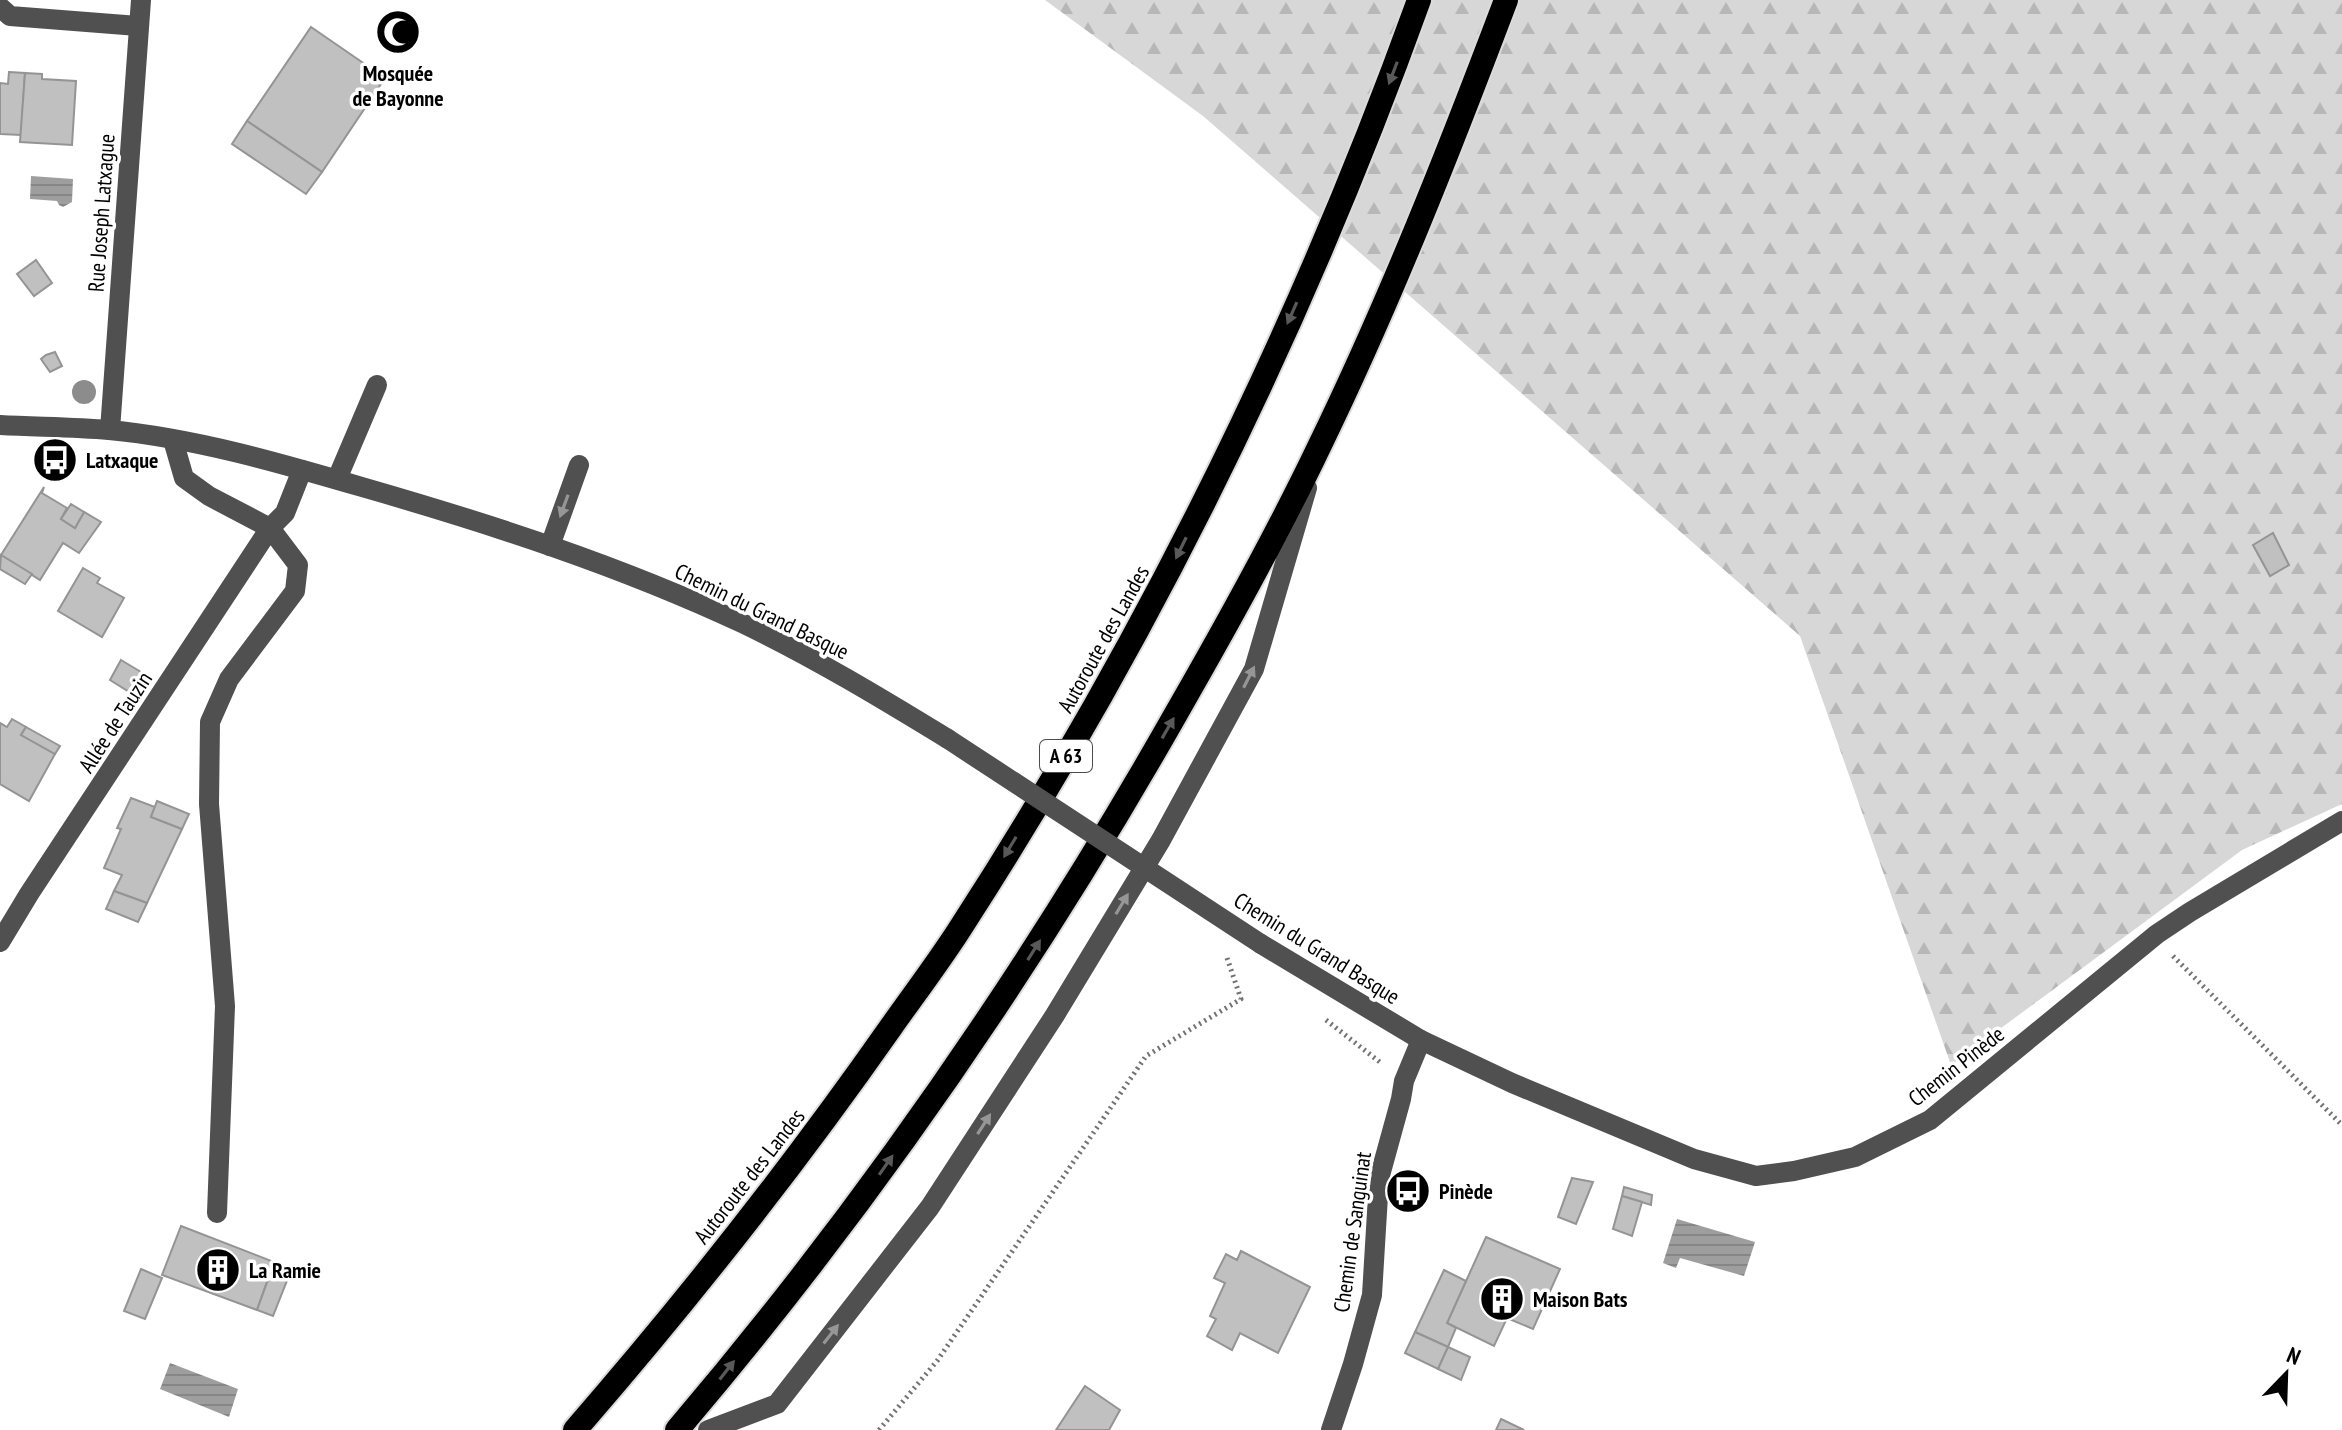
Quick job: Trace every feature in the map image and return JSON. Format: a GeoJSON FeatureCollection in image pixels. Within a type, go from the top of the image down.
{"type":"FeatureCollection","features":[{"type":"Feature","properties":{"kind":"highway","name":"Autoroute des Landes"},"geometry":{"type":"LineString","coordinates":[[575,1430],[659,1333],[836,1105],[962,926],[1078,736],[1165,580],[1246,419],[1335,215],[1391,79],[1419,0]]}},
{"type":"Feature","properties":{"kind":"highway"},"geometry":{"type":"LineString","coordinates":[[677,1430],[869,1190],[1021,972],[1130,794],[1221,635],[1319,447],[1402,264],[1506,0]]}},
{"type":"Feature","properties":{"kind":"street","name":"Rue Joseph Latxague"},"geometry":{"type":"LineString","coordinates":[[110,430],[141,0]]}},
{"type":"Feature","properties":{"kind":"street"},"geometry":{"type":"LineString","coordinates":[[0,7],[10,16],[138,26]]}},
{"type":"Feature","properties":{"kind":"street"},"geometry":{"type":"LineString","coordinates":[[337,479],[377,385]]}},
{"type":"Feature","properties":{"kind":"street","name":"Chemin du Grand Basque"},"geometry":{"type":"LineString","coordinates":[[0,425],[110,430],[173,440],[302,470],[469,518],[655,585],[744,624],[871,692],[1261,944],[1421,1040]]}},
{"type":"Feature","properties":{"kind":"street"},"geometry":{"type":"LineString","coordinates":[[173,440],[184,478],[209,496],[270,528],[298,565],[295,591],[229,679],[210,722],[209,804],[225,1006],[217,1213]]}},
{"type":"Feature","properties":{"kind":"street"},"geometry":{"type":"LineString","coordinates":[[708,1430],[777,1404],[930,1207],[1055,1015],[1161,840],[1254,669],[1319,447]]}},
{"type":"Feature","properties":{"kind":"street"},"geometry":{"type":"LineString","coordinates":[[550,546],[579,465]]}},
{"type":"Feature","properties":{"kind":"street","name":"Allée de Tauzin"},"geometry":{"type":"LineString","coordinates":[[0,942],[270,528],[285,513],[302,470]]}},
{"type":"Feature","properties":{"kind":"street","name":"Chemin Pinède"},"geometry":{"type":"LineString","coordinates":[[1421,1040],[1512,1083],[1706,1163],[1756,1176],[1855,1157],[1930,1120],[2157,934],[2342,821]]}},
{"type":"Feature","properties":{"kind":"street","name":"Chemin de Sanguinat"},"geometry":{"type":"LineString","coordinates":[[1331,1430],[1372,1295],[1379,1179],[1404,1081],[1421,1040]]}},
{"type":"Feature","properties":{"kind":"path"},"geometry":{"type":"LineString","coordinates":[[2169,952],[2342,1125]]}},
{"type":"Feature","properties":{"kind":"path"},"geometry":{"type":"LineString","coordinates":[[879,1430],[937,1361],[1146,1056],[1241,999],[1226,955]]}},
{"type":"Feature","properties":{"kind":"green space"},"geometry":{"type":"Polygon","coordinates":[[[1045,0],[2342,0],[2342,804],[2242,850],[1951,1065],[1800,636],[1203,116],[1045,0]]]}},
{"type":"Feature","properties":{"kind":"shaded area"},"geometry":{"type":"Polygon","coordinates":[[[31,176],[73,179],[72,202],[63,207],[57,201],[30,199],[31,176]]]}},
{"type":"Feature","properties":{"kind":"shaded area"},"geometry":{"type":"Polygon","coordinates":[[[1677,1219],[1755,1242],[1744,1276],[1680,1258],[1676,1268],[1663,1263],[1677,1219]]]}},
{"type":"Feature","properties":{"kind":"shaded area"},"geometry":{"type":"Polygon","coordinates":[[[170,1363],[238,1389],[229,1417],[160,1389],[170,1363]]]}},
{"type":"Feature","properties":{"kind":"building"},"geometry":{"type":"Polygon","coordinates":[[[311,27],[385,78],[322,172],[247,121],[311,27]]]}},
{"type":"Feature","properties":{"kind":"building"},"geometry":{"type":"Polygon","coordinates":[[[9,72],[25,73],[21,135],[0,134],[0,83],[8,84],[9,72]]]}},
{"type":"Feature","properties":{"kind":"building"},"geometry":{"type":"Polygon","coordinates":[[[25,73],[42,74],[42,79],[76,81],[72,145],[20,142],[25,73]]]}},
{"type":"Feature","properties":{"kind":"building"},"geometry":{"type":"Polygon","coordinates":[[[247,121],[322,172],[306,194],[232,144],[247,121]]]}},
{"type":"Feature","properties":{"kind":"building"},"geometry":{"type":"Polygon","coordinates":[[[36,260],[52,283],[34,296],[17,274],[36,260]]]}},
{"type":"Feature","properties":{"kind":"building"},"geometry":{"type":"Polygon","coordinates":[[[55,352],[62,366],[50,372],[41,359],[55,352]]]}},
{"type":"Feature","properties":{"kind":"building"},"geometry":{"type":"Polygon","coordinates":[[[44,487],[42,493],[67,508],[61,519],[75,528],[84,512],[101,522],[79,553],[63,543],[40,580],[1,555],[44,487]]]}},
{"type":"Feature","properties":{"kind":"building"},"geometry":{"type":"Polygon","coordinates":[[[71,504],[84,512],[75,528],[61,519],[71,504]]]}},
{"type":"Feature","properties":{"kind":"building"},"geometry":{"type":"Polygon","coordinates":[[[2273,533],[2289,565],[2270,576],[2253,545],[2273,533]]]}},
{"type":"Feature","properties":{"kind":"building"},"geometry":{"type":"Polygon","coordinates":[[[1,555],[32,574],[25,584],[0,569],[1,555]]]}},
{"type":"Feature","properties":{"kind":"building"},"geometry":{"type":"Polygon","coordinates":[[[83,568],[100,578],[97,583],[124,598],[102,637],[58,611],[83,568]]]}},
{"type":"Feature","properties":{"kind":"building"},"geometry":{"type":"Polygon","coordinates":[[[121,660],[151,678],[139,698],[110,680],[121,660]]]}},
{"type":"Feature","properties":{"kind":"building"},"geometry":{"type":"Polygon","coordinates":[[[12,719],[26,727],[21,735],[55,754],[29,801],[0,784],[0,723],[7,727],[12,719]]]}},
{"type":"Feature","properties":{"kind":"building"},"geometry":{"type":"Polygon","coordinates":[[[26,727],[60,746],[55,754],[21,735],[26,727]]]}},
{"type":"Feature","properties":{"kind":"building"},"geometry":{"type":"Polygon","coordinates":[[[131,798],[155,807],[151,817],[182,829],[147,903],[114,891],[122,875],[104,868],[131,798]]]}},
{"type":"Feature","properties":{"kind":"building"},"geometry":{"type":"Polygon","coordinates":[[[157,801],[189,814],[182,829],[151,817],[157,801]]]}},
{"type":"Feature","properties":{"kind":"building"},"geometry":{"type":"Polygon","coordinates":[[[114,891],[147,903],[138,922],[106,909],[114,891]]]}},
{"type":"Feature","properties":{"kind":"building"},"geometry":{"type":"Polygon","coordinates":[[[1572,1178],[1593,1182],[1576,1224],[1558,1217],[1572,1178]]]}},
{"type":"Feature","properties":{"kind":"building"},"geometry":{"type":"Polygon","coordinates":[[[1624,1187],[1652,1195],[1651,1205],[1622,1196],[1624,1187]]]}},
{"type":"Feature","properties":{"kind":"building"},"geometry":{"type":"Polygon","coordinates":[[[1622,1196],[1642,1202],[1632,1236],[1613,1229],[1622,1196]]]}},
{"type":"Feature","properties":{"kind":"building","name":"La Ramie"},"geometry":{"type":"Polygon","coordinates":[[[181,1226],[274,1262],[257,1310],[162,1275],[181,1226]]]}},
{"type":"Feature","properties":{"kind":"building","name":"Maison Bats"},"geometry":{"type":"Polygon","coordinates":[[[1486,1237],[1560,1269],[1533,1329],[1507,1318],[1494,1346],[1447,1323],[1486,1237]]]}},
{"type":"Feature","properties":{"kind":"building"},"geometry":{"type":"Polygon","coordinates":[[[1241,1251],[1310,1287],[1278,1353],[1240,1333],[1232,1350],[1207,1336],[1216,1319],[1210,1316],[1225,1283],[1214,1278],[1226,1254],[1237,1260],[1241,1251]]]}},
{"type":"Feature","properties":{"kind":"building"},"geometry":{"type":"Polygon","coordinates":[[[273,1266],[290,1273],[273,1316],[257,1310],[273,1266]]]}},
{"type":"Feature","properties":{"kind":"building"},"geometry":{"type":"Polygon","coordinates":[[[141,1269],[162,1278],[145,1319],[124,1311],[141,1269]]]}},
{"type":"Feature","properties":{"kind":"building"},"geometry":{"type":"Polygon","coordinates":[[[1444,1270],[1466,1281],[1447,1323],[1456,1328],[1448,1347],[1415,1332],[1444,1270]]]}},
{"type":"Feature","properties":{"kind":"building"},"geometry":{"type":"Polygon","coordinates":[[[1415,1332],[1448,1347],[1438,1369],[1405,1353],[1415,1332]]]}},
{"type":"Feature","properties":{"kind":"building"},"geometry":{"type":"Polygon","coordinates":[[[1448,1347],[1470,1357],[1461,1380],[1438,1369],[1448,1347]]]}},
{"type":"Feature","properties":{"kind":"building"},"geometry":{"type":"Polygon","coordinates":[[[1085,1386],[1120,1410],[1109,1430],[1056,1430],[1085,1386]]]}},
{"type":"Feature","properties":{"kind":"building"},"geometry":{"type":"Polygon","coordinates":[[[1501,1419],[1524,1430],[1496,1430],[1501,1419]]]}},
{"type":"Feature","properties":{"kind":"place","name":"Mosquée de Bayonne"},"geometry":{"type":"Point","coordinates":[398,32]}},
{"type":"Feature","properties":{"kind":"place","name":"Latxaque"},"geometry":{"type":"Point","coordinates":[55,460]}},
{"type":"Feature","properties":{"kind":"place","name":"Pinède"},"geometry":{"type":"Point","coordinates":[1408,1191]}},
{"type":"Feature","properties":{"kind":"place","name":"La Ramie"},"geometry":{"type":"Point","coordinates":[218,1270]}},
{"type":"Feature","properties":{"kind":"place","name":"Maison Bats"},"geometry":{"type":"Point","coordinates":[1502,1299]}}]}
